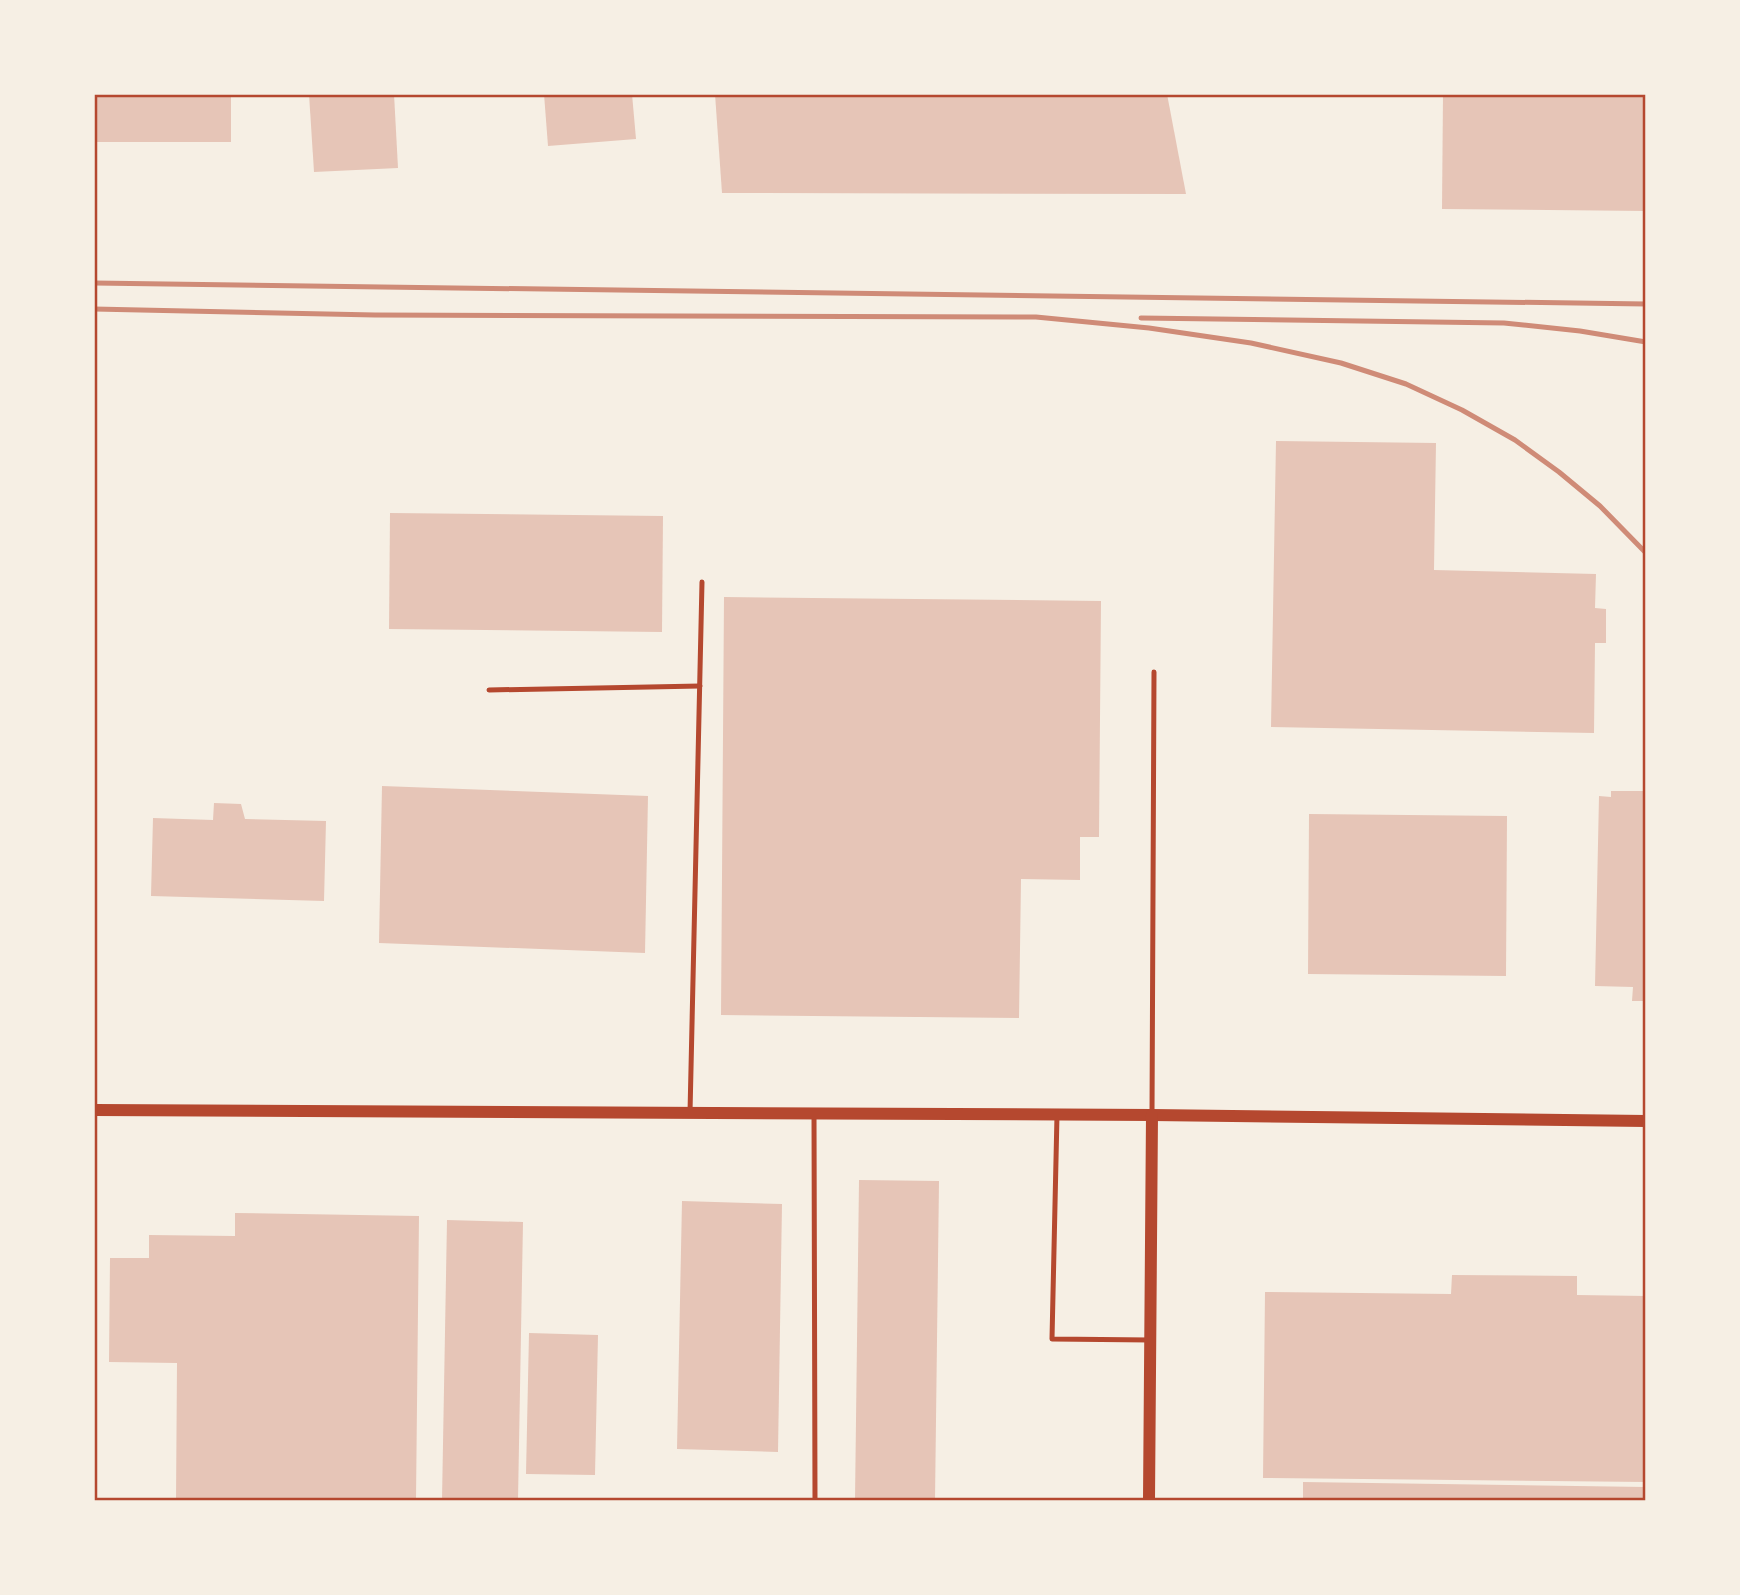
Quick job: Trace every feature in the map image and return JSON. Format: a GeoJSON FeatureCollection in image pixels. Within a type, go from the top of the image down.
{"type":"FeatureCollection","features":[{"type":"Feature","properties":{"kind":"street"},"geometry":{"type":"LineString","coordinates":[[94,1110],[1152,1115],[1646,1121]]}},
{"type":"Feature","properties":{"kind":"street"},"geometry":{"type":"LineString","coordinates":[[1149,1500],[1152,1115]]}},
{"type":"Feature","properties":{"kind":"lane"},"geometry":{"type":"LineString","coordinates":[[690,1113],[702,582]]}},
{"type":"Feature","properties":{"kind":"lane"},"geometry":{"type":"LineString","coordinates":[[1152,1115],[1154,671]]}},
{"type":"Feature","properties":{"kind":"lane"},"geometry":{"type":"LineString","coordinates":[[489,690],[700,686]]}},
{"type":"Feature","properties":{"kind":"lane"},"geometry":{"type":"LineString","coordinates":[[814,1114],[815,1500]]}},
{"type":"Feature","properties":{"kind":"lane"},"geometry":{"type":"LineString","coordinates":[[1056,1115],[1052,1339],[1150,1340]]}},
{"type":"Feature","properties":{"kind":"building"},"geometry":{"type":"Polygon","coordinates":[[[94,94],[231,94],[231,142],[94,142],[94,94]]]}},
{"type":"Feature","properties":{"kind":"building"},"geometry":{"type":"Polygon","coordinates":[[[309,94],[394,94],[398,168],[314,172],[309,94]]]}},
{"type":"Feature","properties":{"kind":"building"},"geometry":{"type":"Polygon","coordinates":[[[544,94],[632,94],[636,139],[548,146],[544,94]]]}},
{"type":"Feature","properties":{"kind":"building"},"geometry":{"type":"Polygon","coordinates":[[[715,94],[1167,94],[1186,194],[722,193],[715,94]]]}},
{"type":"Feature","properties":{"kind":"building"},"geometry":{"type":"Polygon","coordinates":[[[1443,94],[1646,94],[1646,211],[1442,209],[1443,94]]]}},
{"type":"Feature","properties":{"kind":"building"},"geometry":{"type":"Polygon","coordinates":[[[1276,441],[1436,443],[1434,570],[1596,574],[1595,608],[1606,609],[1606,643],[1595,643],[1594,733],[1271,727],[1276,441]]]}},
{"type":"Feature","properties":{"kind":"building"},"geometry":{"type":"Polygon","coordinates":[[[390,513],[663,516],[662,632],[389,629],[390,513]]]}},
{"type":"Feature","properties":{"kind":"building"},"geometry":{"type":"Polygon","coordinates":[[[724,597],[1101,601],[1099,837],[1080,837],[1080,880],[1021,879],[1019,1018],[721,1015],[724,597]]]}},
{"type":"Feature","properties":{"kind":"building"},"geometry":{"type":"Polygon","coordinates":[[[382,786],[648,796],[645,953],[379,943],[382,786]]]}},
{"type":"Feature","properties":{"kind":"building"},"geometry":{"type":"Polygon","coordinates":[[[1611,791],[1646,791],[1646,1001],[1632,1001],[1633,987],[1595,986],[1599,796],[1611,797],[1611,791]]]}},
{"type":"Feature","properties":{"kind":"building"},"geometry":{"type":"Polygon","coordinates":[[[214,803],[241,804],[245,819],[326,821],[324,901],[151,896],[153,818],[213,820],[214,803]]]}},
{"type":"Feature","properties":{"kind":"building"},"geometry":{"type":"Polygon","coordinates":[[[1309,814],[1507,816],[1506,976],[1308,974],[1309,814]]]}},
{"type":"Feature","properties":{"kind":"building"},"geometry":{"type":"Polygon","coordinates":[[[859,1180],[939,1181],[935,1500],[855,1500],[859,1180]]]}},
{"type":"Feature","properties":{"kind":"building"},"geometry":{"type":"Polygon","coordinates":[[[682,1201],[782,1204],[778,1452],[677,1449],[682,1201]]]}},
{"type":"Feature","properties":{"kind":"building"},"geometry":{"type":"Polygon","coordinates":[[[235,1213],[419,1216],[416,1500],[176,1500],[177,1363],[109,1362],[110,1258],[149,1258],[149,1235],[235,1236],[235,1213]]]}},
{"type":"Feature","properties":{"kind":"building"},"geometry":{"type":"Polygon","coordinates":[[[447,1220],[523,1222],[518,1500],[442,1500],[447,1220]]]}},
{"type":"Feature","properties":{"kind":"building"},"geometry":{"type":"Polygon","coordinates":[[[1452,1275],[1577,1276],[1577,1295],[1646,1296],[1646,1482],[1263,1478],[1265,1292],[1451,1294],[1452,1275]]]}},
{"type":"Feature","properties":{"kind":"building"},"geometry":{"type":"Polygon","coordinates":[[[529,1333],[598,1335],[595,1475],[526,1474],[529,1333]]]}},
{"type":"Feature","properties":{"kind":"building"},"geometry":{"type":"Polygon","coordinates":[[[1303,1482],[1646,1487],[1646,1500],[1303,1500],[1303,1482]]]}},
{"type":"Feature","properties":{"kind":"railway"},"geometry":{"type":"LineString","coordinates":[[94,283],[1646,304]]}},
{"type":"Feature","properties":{"kind":"railway"},"geometry":{"type":"LineString","coordinates":[[94,309],[375,315],[1036,317],[1149,328],[1251,343],[1341,363],[1406,384],[1462,410],[1515,440],[1559,472],[1600,506],[1646,553]]}},
{"type":"Feature","properties":{"kind":"railway"},"geometry":{"type":"LineString","coordinates":[[1141,318],[1504,323],[1580,331],[1646,342]]}}]}
